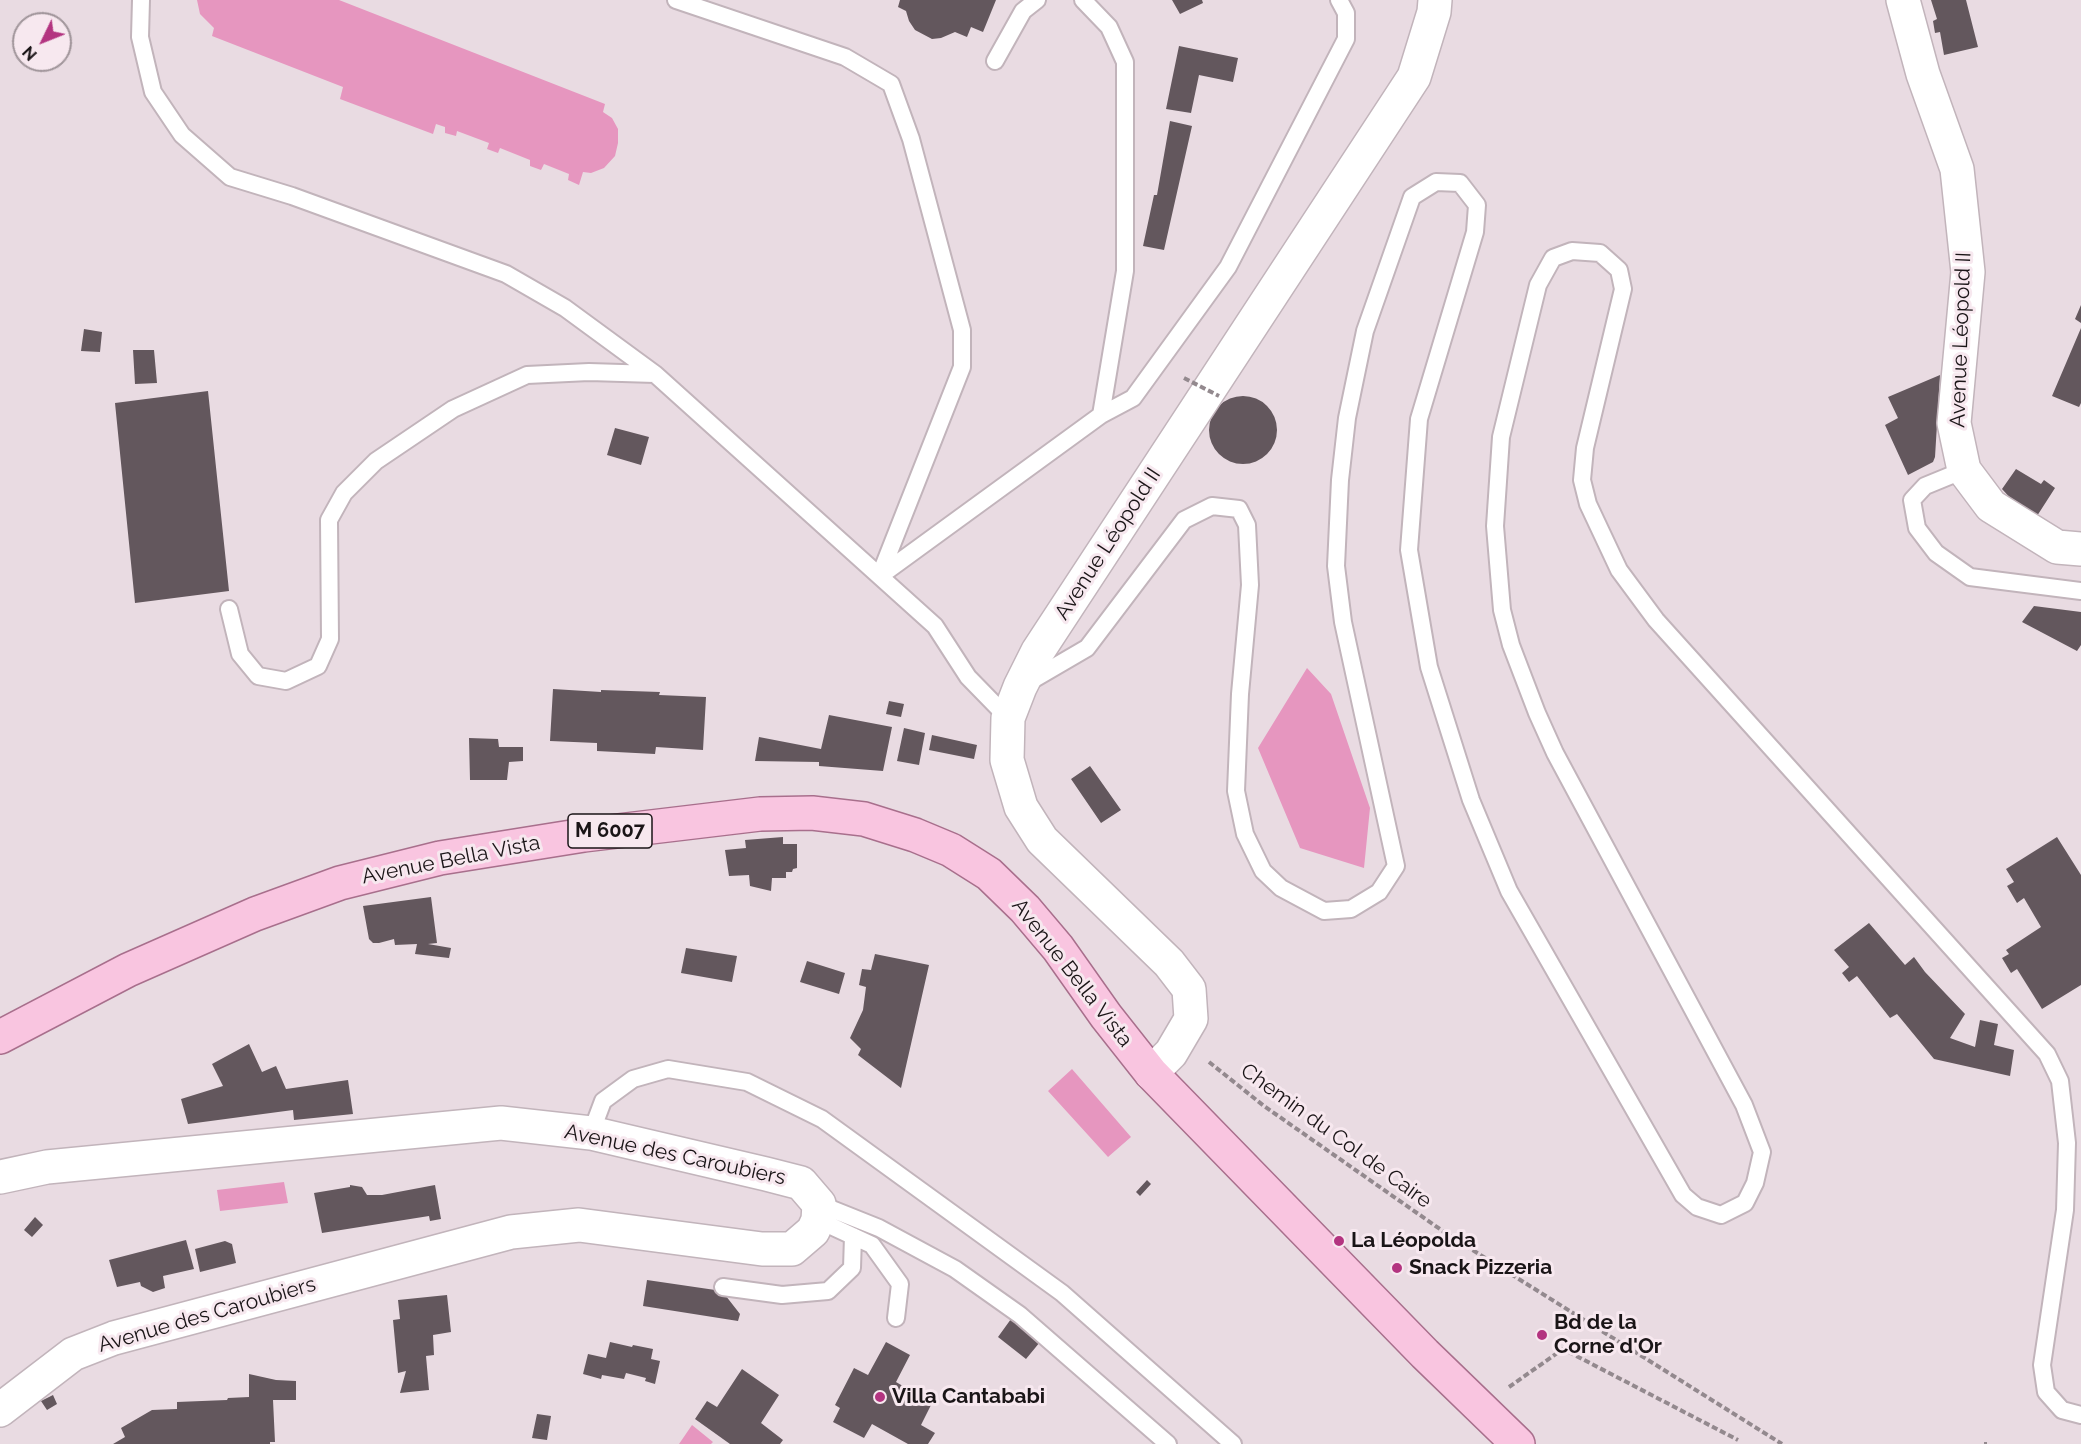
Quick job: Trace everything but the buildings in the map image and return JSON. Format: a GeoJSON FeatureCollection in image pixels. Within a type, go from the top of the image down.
{"type":"FeatureCollection","features":[{"type":"Feature","properties":{"kind":"main road","name":"Avenue Bella Vista"},"geometry":{"type":"LineString","coordinates":[[0,1037],[128,970],[255,914],[340,883],[440,858],[584,834],[760,814],[812,813],[864,819],[915,835],[951,850],[989,874],[1025,909],[1058,948],[1106,1016],[1152,1073]]}},
{"type":"Feature","properties":{"kind":"main road","name":"M 6007"},"geometry":{"type":"LineString","coordinates":[[1152,1073],[1425,1354],[1518,1444]]}},
{"type":"Feature","properties":{"kind":"street","name":"Avenue Léopold II"},"geometry":{"type":"LineString","coordinates":[[1152,1073],[1171,1053],[1191,1019],[1189,988],[1169,963],[1042,840],[1021,807],[1007,760],[1008,717],[1038,651],[1414,77],[1434,12],[1435,0]]}},
{"type":"Feature","properties":{"kind":"street","name":"Avenue Léopold II"},"geometry":{"type":"LineString","coordinates":[[1903,0],[1923,74],[1957,169],[1968,273],[1954,423],[1964,470],[1991,506],[2057,547],[2081,549]]}},
{"type":"Feature","properties":{"kind":"street","name":"Avenue des Caroubiers"},"geometry":{"type":"LineString","coordinates":[[0,1177],[47,1167],[501,1123],[591,1133],[801,1183],[818,1212],[813,1231],[792,1249],[751,1248],[579,1225],[511,1232],[114,1338],[73,1354],[0,1410]]}},
{"type":"Feature","properties":{"kind":"lane"},"geometry":{"type":"LineString","coordinates":[[141,0],[140,37],[153,92],[182,135],[230,177],[292,196],[506,274],[565,308],[654,374],[935,626],[968,677],[1008,717]]}},
{"type":"Feature","properties":{"kind":"lane"},"geometry":{"type":"LineString","coordinates":[[676,0],[845,57],[891,84],[911,139],[962,330],[962,367],[880,576]]}},
{"type":"Feature","properties":{"kind":"lane"},"geometry":{"type":"LineString","coordinates":[[994,61],[1023,11],[1037,0]]}},
{"type":"Feature","properties":{"kind":"lane"},"geometry":{"type":"LineString","coordinates":[[1083,0],[1109,27],[1125,62],[1125,271],[1101,415]]}},
{"type":"Feature","properties":{"kind":"lane"},"geometry":{"type":"LineString","coordinates":[[880,576],[1101,415],[1133,398],[1228,267],[1346,39],[1346,13],[1339,0]]}},
{"type":"Feature","properties":{"kind":"lane"},"geometry":{"type":"LineString","coordinates":[[1020,687],[1087,648],[1184,520],[1212,506],[1239,508],[1247,525],[1250,585],[1240,694],[1236,791],[1245,834],[1263,871],[1281,888],[1324,911],[1351,909],[1379,892],[1396,867],[1343,622],[1336,566],[1340,480],[1346,428],[1365,331],[1412,197],[1436,182],[1460,183],[1477,205],[1474,232],[1419,419],[1409,550],[1429,667],[1471,800],[1509,891],[1683,1195],[1697,1207],[1721,1215],[1745,1203],[1755,1184],[1762,1152],[1744,1105],[1556,753],[1537,713],[1511,645],[1502,610],[1494,526],[1501,437],[1538,285],[1553,258],[1572,251],[1600,253],[1619,270],[1623,289],[1585,448],[1582,480],[1588,504],[1619,570],[1656,620],[2047,1054],[2060,1081],[2067,1143],[2065,1210],[2042,1365],[2046,1392],[2062,1410],[2081,1415]]}},
{"type":"Feature","properties":{"kind":"lane"},"geometry":{"type":"LineString","coordinates":[[229,609],[240,654],[258,676],[286,681],[318,666],[330,639],[329,520],[344,493],[376,461],[453,410],[527,375],[589,372],[654,374]]}},
{"type":"Feature","properties":{"kind":"lane"},"geometry":{"type":"LineString","coordinates":[[1964,470],[1925,486],[1912,500],[1917,528],[1936,553],[1970,577],[2081,591]]}},
{"type":"Feature","properties":{"kind":"lane"},"geometry":{"type":"LineString","coordinates":[[591,1133],[603,1101],[633,1079],[668,1069],[747,1082],[822,1119],[1062,1293],[1233,1444]]}},
{"type":"Feature","properties":{"kind":"lane"},"geometry":{"type":"LineString","coordinates":[[818,1212],[853,1236],[872,1245],[900,1284],[896,1318]]}},
{"type":"Feature","properties":{"kind":"lane"},"geometry":{"type":"LineString","coordinates":[[818,1212],[879,1228],[955,1269],[1020,1315],[1168,1444]]}},
{"type":"Feature","properties":{"kind":"lane"},"geometry":{"type":"LineString","coordinates":[[723,1287],[782,1295],[828,1290],[852,1268],[853,1236]]}},
{"type":"Feature","properties":{"kind":"path"},"geometry":{"type":"LineString","coordinates":[[1184,378],[1219,396]]}},
{"type":"Feature","properties":{"kind":"path","name":"Chemin du Col de Caire"},"geometry":{"type":"LineString","coordinates":[[1180,1040],[1264,1106],[1447,1234],[1782,1444]]}},
{"type":"Feature","properties":{"kind":"path"},"geometry":{"type":"LineString","coordinates":[[1480,1407],[1563,1349],[1738,1440]]}},
{"type":"Feature","properties":{"kind":"shaded area"},"geometry":{"type":"Polygon","coordinates":[[[197,0],[339,0],[605,104],[603,112],[612,118],[618,129],[615,156],[604,168],[591,173],[583,172],[579,185],[568,180],[569,174],[544,164],[541,170],[530,166],[530,160],[500,148],[498,153],[487,149],[489,143],[457,131],[456,136],[445,133],[445,127],[436,124],[433,134],[340,99],[343,87],[212,36],[214,28],[200,14],[197,0]]]}},
{"type":"Feature","properties":{"kind":"shaded area"},"geometry":{"type":"Polygon","coordinates":[[[1307,668],[1331,694],[1370,808],[1364,868],[1300,848],[1258,748],[1307,668]]]}},
{"type":"Feature","properties":{"kind":"shaded area"},"geometry":{"type":"Polygon","coordinates":[[[1072,1069],[1131,1137],[1108,1157],[1048,1091],[1072,1069]]]}},
{"type":"Feature","properties":{"kind":"shaded area"},"geometry":{"type":"Polygon","coordinates":[[[284,1182],[288,1203],[220,1211],[217,1190],[284,1182]]]}},
{"type":"Feature","properties":{"kind":"shaded area"},"geometry":{"type":"Polygon","coordinates":[[[692,1425],[713,1442],[711,1444],[679,1444],[692,1425]]]}},
{"type":"Feature","properties":{"kind":"place","name":"La Léopolda"},"geometry":{"type":"Point","coordinates":[1339,1241]}},
{"type":"Feature","properties":{"kind":"place","name":"Snack Pizzeria"},"geometry":{"type":"Point","coordinates":[1397,1268]}},
{"type":"Feature","properties":{"kind":"place","name":"Bd de la Corne d'Or"},"geometry":{"type":"Point","coordinates":[1542,1335]}},
{"type":"Feature","properties":{"kind":"place","name":"Villa Cantababi"},"geometry":{"type":"Point","coordinates":[880,1397]}}]}
